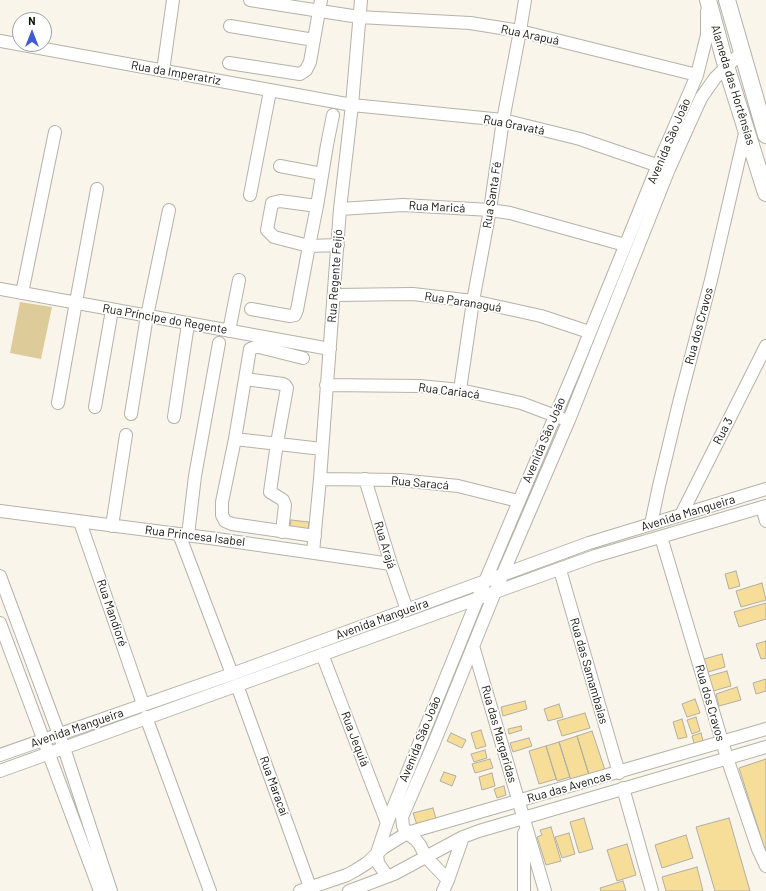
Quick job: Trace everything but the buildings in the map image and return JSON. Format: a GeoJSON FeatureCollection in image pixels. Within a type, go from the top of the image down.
{"type":"FeatureCollection","features":[{"type":"Feature","properties":{"kind":"main road","name":"Alameda das Hortênsias"},"geometry":{"type":"LineString","coordinates":[[708,0],[726,66],[766,193]]}},
{"type":"Feature","properties":{"kind":"main road","name":"Alameda das Hortênsias"},"geometry":{"type":"LineString","coordinates":[[727,0],[766,135]]}},
{"type":"Feature","properties":{"kind":"street"},"geometry":{"type":"LineString","coordinates":[[163,71],[173,0]]}},
{"type":"Feature","properties":{"kind":"street","name":"Rua Arapuá"},"geometry":{"type":"LineString","coordinates":[[250,0],[320,5],[359,17],[470,23],[520,31],[697,75]]}},
{"type":"Feature","properties":{"kind":"street","name":"Rua Regente Feijó"},"geometry":{"type":"LineString","coordinates":[[313,552],[320,479],[340,209],[352,105],[361,0]]}},
{"type":"Feature","properties":{"kind":"street","name":"Rua Santa Fé"},"geometry":{"type":"LineString","coordinates":[[460,390],[473,301],[490,210],[503,120],[525,0]]}},
{"type":"Feature","properties":{"kind":"street","name":"Avenida São João"},"geometry":{"type":"LineString","coordinates":[[407,833],[403,826],[402,817],[434,743],[495,592],[569,420],[664,167],[697,75],[707,35],[708,0]]}},
{"type":"Feature","properties":{"kind":"street"},"geometry":{"type":"LineString","coordinates":[[229,63],[300,74],[306,70],[310,62],[320,5]]}},
{"type":"Feature","properties":{"kind":"street"},"geometry":{"type":"LineString","coordinates":[[230,26],[314,40]]}},
{"type":"Feature","properties":{"kind":"street","name":"Rua da Imperatriz"},"geometry":{"type":"LineString","coordinates":[[0,41],[352,105]]}},
{"type":"Feature","properties":{"kind":"street","name":"Avenida São João"},"geometry":{"type":"LineString","coordinates":[[377,853],[387,823],[485,580],[625,245],[701,98],[715,78],[742,52]]}},
{"type":"Feature","properties":{"kind":"street"},"geometry":{"type":"LineString","coordinates":[[250,195],[270,91]]}},
{"type":"Feature","properties":{"kind":"street","name":"Rua Gravatá"},"geometry":{"type":"LineString","coordinates":[[352,105],[503,120],[580,139],[664,167]]}},
{"type":"Feature","properties":{"kind":"street"},"geometry":{"type":"LineString","coordinates":[[251,309],[295,316],[333,115]]}},
{"type":"Feature","properties":{"kind":"street","name":"Rua dos Cravos"},"geometry":{"type":"LineString","coordinates":[[651,524],[677,410],[711,280],[746,127]]}},
{"type":"Feature","properties":{"kind":"street"},"geometry":{"type":"LineString","coordinates":[[22,293],[55,132]]}},
{"type":"Feature","properties":{"kind":"street"},"geometry":{"type":"LineString","coordinates":[[280,166],[322,174]]}},
{"type":"Feature","properties":{"kind":"street"},"geometry":{"type":"LineString","coordinates":[[58,403],[97,189]]}},
{"type":"Feature","properties":{"kind":"street"},"geometry":{"type":"LineString","coordinates":[[317,206],[280,202],[272,203],[267,230],[274,237],[309,246],[338,245]]}},
{"type":"Feature","properties":{"kind":"street","name":"Rua Maricá"},"geometry":{"type":"LineString","coordinates":[[340,209],[403,205],[490,210],[510,213],[625,245]]}},
{"type":"Feature","properties":{"kind":"street"},"geometry":{"type":"LineString","coordinates":[[131,414],[147,316],[169,210]]}},
{"type":"Feature","properties":{"kind":"street"},"geometry":{"type":"LineString","coordinates":[[229,331],[238,280]]}},
{"type":"Feature","properties":{"kind":"street","name":"Rua Príncipe do Regente"},"geometry":{"type":"LineString","coordinates":[[0,289],[330,349]]}},
{"type":"Feature","properties":{"kind":"street","name":"Rua Paranaguá"},"geometry":{"type":"LineString","coordinates":[[334,296],[413,294],[473,301],[541,316],[589,332]]}},
{"type":"Feature","properties":{"kind":"street"},"geometry":{"type":"LineString","coordinates":[[95,407],[112,310]]}},
{"type":"Feature","properties":{"kind":"street"},"geometry":{"type":"LineString","coordinates":[[174,417],[188,324]]}},
{"type":"Feature","properties":{"kind":"street"},"geometry":{"type":"LineString","coordinates":[[219,343],[184,535],[232,674]]}},
{"type":"Feature","properties":{"kind":"street","name":"Rua 3"},"geometry":{"type":"LineString","coordinates":[[681,515],[766,346]]}},
{"type":"Feature","properties":{"kind":"street"},"geometry":{"type":"LineString","coordinates":[[303,358],[255,347],[250,349],[235,438],[222,502],[222,515],[226,521],[232,524],[315,536]]}},
{"type":"Feature","properties":{"kind":"street"},"geometry":{"type":"LineString","coordinates":[[245,379],[283,384],[287,388],[270,492],[283,500],[285,505],[282,532]]}},
{"type":"Feature","properties":{"kind":"street","name":"Rua Cariacá"},"geometry":{"type":"LineString","coordinates":[[326,385],[420,386],[460,390],[521,403],[569,420]]}},
{"type":"Feature","properties":{"kind":"street"},"geometry":{"type":"LineString","coordinates":[[112,526],[126,435]]}},
{"type":"Feature","properties":{"kind":"street"},"geometry":{"type":"LineString","coordinates":[[235,438],[322,448]]}},
{"type":"Feature","properties":{"kind":"street","name":"Rua Saracá"},"geometry":{"type":"LineString","coordinates":[[320,479],[400,480],[458,486],[518,501]]}},
{"type":"Feature","properties":{"kind":"street","name":"Rua Arajá"},"geometry":{"type":"LineString","coordinates":[[365,479],[407,610]]}},
{"type":"Feature","properties":{"kind":"street","name":"Avenida Mangueira"},"geometry":{"type":"LineString","coordinates":[[0,755],[232,674],[589,543],[766,489]]}},
{"type":"Feature","properties":{"kind":"street"},"geometry":{"type":"LineString","coordinates":[[764,506],[766,521]]}},
{"type":"Feature","properties":{"kind":"street","name":"Avenida Mangueira"},"geometry":{"type":"LineString","coordinates":[[0,771],[146,717],[560,570],[595,556],[764,506]]}},
{"type":"Feature","properties":{"kind":"street","name":"Rua Princesa Isabel"},"geometry":{"type":"LineString","coordinates":[[0,511],[313,552],[391,564]]}},
{"type":"Feature","properties":{"kind":"street","name":"Rua Mandioré"},"geometry":{"type":"LineString","coordinates":[[80,522],[143,704]]}},
{"type":"Feature","properties":{"kind":"street","name":"Rua dos Cravos"},"geometry":{"type":"LineString","coordinates":[[661,536],[722,743],[758,849],[766,866]]}},
{"type":"Feature","properties":{"kind":"street","name":"Rua das Samambaias"},"geometry":{"type":"LineString","coordinates":[[560,570],[619,773]]}},
{"type":"Feature","properties":{"kind":"street"},"geometry":{"type":"LineString","coordinates":[[0,576],[4,599],[59,734],[111,891]]}},
{"type":"Feature","properties":{"kind":"street"},"geometry":{"type":"LineString","coordinates":[[0,623],[100,891]]}},
{"type":"Feature","properties":{"kind":"street","name":"Rua das Margaridas"},"geometry":{"type":"LineString","coordinates":[[473,646],[545,891]]}},
{"type":"Feature","properties":{"kind":"street","name":"Rua Jequiá"},"geometry":{"type":"LineString","coordinates":[[322,654],[387,823]]}},
{"type":"Feature","properties":{"kind":"street","name":"Rua Maracaí"},"geometry":{"type":"LineString","coordinates":[[237,685],[305,889]]}},
{"type":"Feature","properties":{"kind":"street"},"geometry":{"type":"LineString","coordinates":[[146,717],[210,891]]}},
{"type":"Feature","properties":{"kind":"street"},"geometry":{"type":"LineString","coordinates":[[764,730],[766,743]]}},
{"type":"Feature","properties":{"kind":"street","name":"Rua das Avencas"},"geometry":{"type":"LineString","coordinates":[[305,889],[356,870],[367,863],[377,853],[407,833],[764,730]]}},
{"type":"Feature","properties":{"kind":"street","name":"Rua das Avencas"},"geometry":{"type":"LineString","coordinates":[[349,891],[394,874],[463,837],[766,746]]}},
{"type":"Feature","properties":{"kind":"street"},"geometry":{"type":"LineString","coordinates":[[573,785],[576,802]]}},
{"type":"Feature","properties":{"kind":"street"},"geometry":{"type":"LineString","coordinates":[[623,788],[652,891]]}},
{"type":"Feature","properties":{"kind":"street"},"geometry":{"type":"LineString","coordinates":[[524,818],[524,891]]}},
{"type":"Feature","properties":{"kind":"street"},"geometry":{"type":"LineString","coordinates":[[407,833],[416,840],[426,857],[448,880]]}},
{"type":"Feature","properties":{"kind":"street"},"geometry":{"type":"LineString","coordinates":[[443,891],[463,837]]}},
{"type":"Feature","properties":{"kind":"street"},"geometry":{"type":"LineString","coordinates":[[377,853],[378,863],[387,876]]}},
{"type":"Feature","properties":{"kind":"shaded area"},"geometry":{"type":"Polygon","coordinates":[[[20,302],[52,307],[41,359],[10,353],[20,302]]]}}]}
